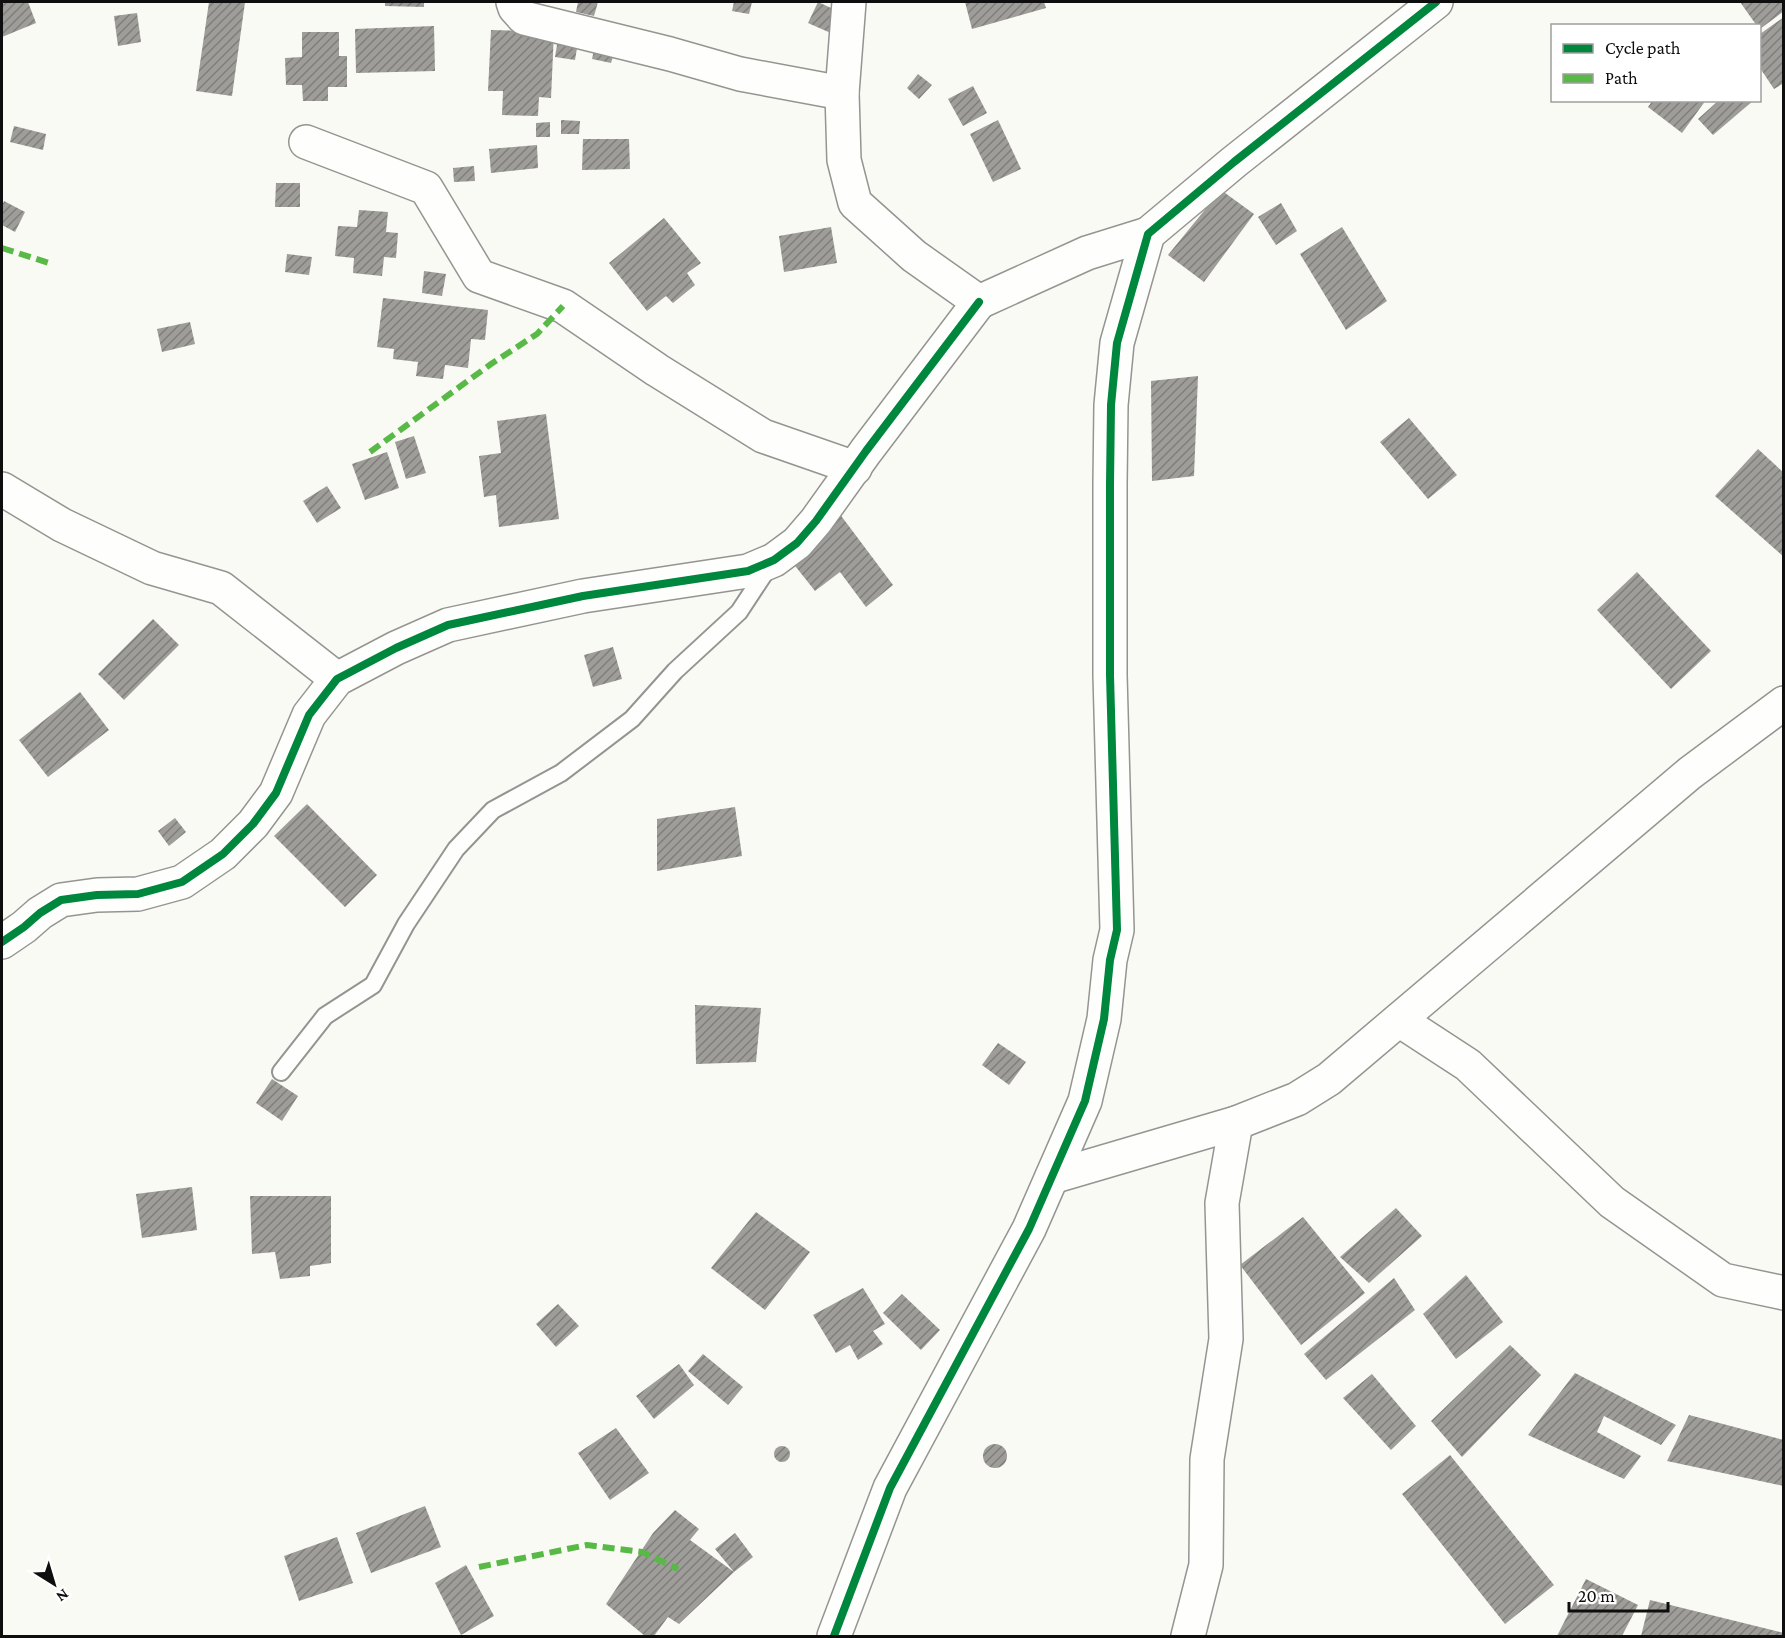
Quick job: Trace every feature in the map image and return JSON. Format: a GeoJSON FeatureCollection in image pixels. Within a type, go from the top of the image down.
{"type":"FeatureCollection","features":[{"type":"Feature","properties":{"kind":"street"},"geometry":{"type":"LineString","coordinates":[[513,2],[524,18],[740,74],[842,93]]}},
{"type":"Feature","properties":{"kind":"street"},"geometry":{"type":"LineString","coordinates":[[849,2],[842,93],[844,160],[855,203],[914,256],[979,302]]}},
{"type":"Feature","properties":{"kind":"street"},"geometry":{"type":"LineString","coordinates":[[2,942],[61,900],[97,895],[138,894],[182,882],[223,854],[253,824],[276,793],[309,715],[337,679],[396,648],[448,625],[583,596],[748,571],[774,560],[797,543],[816,521],[979,302],[1087,253],[1148,234],[1234,162],[1436,2]]}},
{"type":"Feature","properties":{"kind":"street"},"geometry":{"type":"LineString","coordinates":[[306,142],[426,188],[479,276],[563,306],[657,370],[763,435],[855,468]]}},
{"type":"Feature","properties":{"kind":"street"},"geometry":{"type":"LineString","coordinates":[[834,1636],[890,1488],[1029,1229],[1052,1177],[1085,1101],[1104,1019],[1110,960],[1117,930],[1110,675],[1111,405],[1117,343],[1148,234]]}},
{"type":"Feature","properties":{"kind":"street"},"geometry":{"type":"LineString","coordinates":[[2,489],[62,525],[152,568],[221,588],[337,679]]}},
{"type":"Feature","properties":{"kind":"street"},"geometry":{"type":"LineString","coordinates":[[1052,1177],[1236,1123],[1297,1099],[1329,1079],[1690,773],[1784,703]]}},
{"type":"Feature","properties":{"kind":"street"},"geometry":{"type":"LineString","coordinates":[[1399,1020],[1468,1065],[1612,1202],[1658,1235],[1723,1280],[1784,1293]]}},
{"type":"Feature","properties":{"kind":"street"},"geometry":{"type":"LineString","coordinates":[[1188,1636],[1206,1565],[1207,1459],[1226,1339],[1222,1203],[1236,1123]]}},
{"type":"Feature","properties":{"kind":"lane"},"geometry":{"type":"LineString","coordinates":[[280,1072],[325,1016],[373,985],[406,924],[456,849],[493,810],[561,773],[632,719],[675,671],[739,612],[774,560]]}},
{"type":"Feature","properties":{"kind":"building"},"geometry":{"type":"Polygon","coordinates":[[[2,2],[28,2],[36,23],[2,37],[2,2]]]}},
{"type":"Feature","properties":{"kind":"building"},"geometry":{"type":"Polygon","coordinates":[[[209,2],[245,2],[232,96],[196,91],[209,2]]]}},
{"type":"Feature","properties":{"kind":"building"},"geometry":{"type":"Polygon","coordinates":[[[385,2],[424,2],[424,7],[385,6],[385,2]]]}},
{"type":"Feature","properties":{"kind":"building"},"geometry":{"type":"Polygon","coordinates":[[[578,2],[598,2],[594,16],[576,12],[578,2]]]}},
{"type":"Feature","properties":{"kind":"building"},"geometry":{"type":"Polygon","coordinates":[[[734,2],[752,2],[749,14],[732,11],[734,2]]]}},
{"type":"Feature","properties":{"kind":"building"},"geometry":{"type":"Polygon","coordinates":[[[818,2],[842,13],[833,34],[808,23],[818,2]]]}},
{"type":"Feature","properties":{"kind":"building"},"geometry":{"type":"Polygon","coordinates":[[[965,2],[1044,2],[1046,8],[972,29],[965,2]]]}},
{"type":"Feature","properties":{"kind":"building"},"geometry":{"type":"Polygon","coordinates":[[[1740,2],[1784,2],[1784,11],[1761,28],[1761,24],[1756,24],[1740,2]]]}},
{"type":"Feature","properties":{"kind":"building"},"geometry":{"type":"Polygon","coordinates":[[[137,13],[141,42],[118,46],[114,16],[137,13]]]}},
{"type":"Feature","properties":{"kind":"building"},"geometry":{"type":"Polygon","coordinates":[[[1784,17],[1784,83],[1774,89],[1761,70],[1761,33],[1784,17]]]}},
{"type":"Feature","properties":{"kind":"building"},"geometry":{"type":"Polygon","coordinates":[[[434,26],[435,71],[356,73],[355,29],[434,26]]]}},
{"type":"Feature","properties":{"kind":"building"},"geometry":{"type":"Polygon","coordinates":[[[491,30],[554,32],[551,98],[539,97],[538,116],[502,115],[503,91],[488,91],[491,30]]]}},
{"type":"Feature","properties":{"kind":"building"},"geometry":{"type":"Polygon","coordinates":[[[302,32],[339,32],[339,56],[347,56],[347,87],[328,87],[328,101],[303,101],[302,85],[286,85],[285,58],[302,57],[302,32]]]}},
{"type":"Feature","properties":{"kind":"building"},"geometry":{"type":"Polygon","coordinates":[[[558,39],[578,42],[575,60],[555,57],[558,39]]]}},
{"type":"Feature","properties":{"kind":"building"},"geometry":{"type":"Polygon","coordinates":[[[595,46],[615,50],[611,63],[592,59],[595,46]]]}},
{"type":"Feature","properties":{"kind":"building"},"geometry":{"type":"Polygon","coordinates":[[[918,74],[932,85],[919,99],[907,88],[918,74]]]}},
{"type":"Feature","properties":{"kind":"building"},"geometry":{"type":"Polygon","coordinates":[[[973,86],[987,113],[963,126],[948,99],[973,86]]]}},
{"type":"Feature","properties":{"kind":"building"},"geometry":{"type":"Polygon","coordinates":[[[1652,102],[1705,102],[1682,133],[1648,107],[1652,102]]]}},
{"type":"Feature","properties":{"kind":"building"},"geometry":{"type":"Polygon","coordinates":[[[1717,102],[1752,102],[1713,135],[1698,119],[1717,102]]]}},
{"type":"Feature","properties":{"kind":"building"},"geometry":{"type":"Polygon","coordinates":[[[561,120],[580,121],[579,134],[561,134],[561,120]]]}},
{"type":"Feature","properties":{"kind":"building"},"geometry":{"type":"Polygon","coordinates":[[[998,120],[1021,169],[993,182],[970,134],[998,120]]]}},
{"type":"Feature","properties":{"kind":"building"},"geometry":{"type":"Polygon","coordinates":[[[550,122],[550,137],[536,137],[536,123],[550,122]]]}},
{"type":"Feature","properties":{"kind":"building"},"geometry":{"type":"Polygon","coordinates":[[[14,126],[46,134],[43,150],[10,142],[14,126]]]}},
{"type":"Feature","properties":{"kind":"building"},"geometry":{"type":"Polygon","coordinates":[[[583,139],[629,139],[630,169],[582,170],[583,139]]]}},
{"type":"Feature","properties":{"kind":"building"},"geometry":{"type":"Polygon","coordinates":[[[537,145],[538,168],[491,173],[489,149],[537,145]]]}},
{"type":"Feature","properties":{"kind":"building"},"geometry":{"type":"Polygon","coordinates":[[[474,166],[475,181],[454,182],[453,168],[474,166]]]}},
{"type":"Feature","properties":{"kind":"building"},"geometry":{"type":"Polygon","coordinates":[[[276,183],[300,183],[300,207],[275,207],[276,183]]]}},
{"type":"Feature","properties":{"kind":"building"},"geometry":{"type":"Polygon","coordinates":[[[1221,190],[1254,214],[1204,282],[1168,255],[1221,190]]]}},
{"type":"Feature","properties":{"kind":"building"},"geometry":{"type":"Polygon","coordinates":[[[4,201],[25,212],[15,232],[2,225],[4,201]]]}},
{"type":"Feature","properties":{"kind":"building"},"geometry":{"type":"Polygon","coordinates":[[[1281,203],[1297,231],[1276,245],[1258,217],[1281,203]]]}},
{"type":"Feature","properties":{"kind":"building"},"geometry":{"type":"Polygon","coordinates":[[[359,210],[388,212],[386,232],[398,233],[396,258],[384,257],[382,276],[353,273],[354,258],[335,256],[338,226],[357,227],[359,210]]]}},
{"type":"Feature","properties":{"kind":"building"},"geometry":{"type":"Polygon","coordinates":[[[664,218],[701,263],[687,273],[695,285],[673,303],[666,296],[647,311],[609,263],[664,218]]]}},
{"type":"Feature","properties":{"kind":"building"},"geometry":{"type":"Polygon","coordinates":[[[831,227],[837,263],[784,272],[779,236],[831,227]]]}},
{"type":"Feature","properties":{"kind":"building"},"geometry":{"type":"Polygon","coordinates":[[[1342,227],[1387,301],[1346,330],[1300,254],[1342,227]]]}},
{"type":"Feature","properties":{"kind":"building"},"geometry":{"type":"Polygon","coordinates":[[[287,254],[312,257],[309,275],[285,272],[287,254]]]}},
{"type":"Feature","properties":{"kind":"building"},"geometry":{"type":"Polygon","coordinates":[[[424,271],[446,274],[442,296],[422,293],[424,271]]]}},
{"type":"Feature","properties":{"kind":"building"},"geometry":{"type":"Polygon","coordinates":[[[383,298],[488,310],[485,340],[471,339],[468,368],[445,365],[443,379],[416,376],[418,362],[393,359],[394,349],[377,347],[383,298]]]}},
{"type":"Feature","properties":{"kind":"building"},"geometry":{"type":"Polygon","coordinates":[[[190,322],[195,344],[162,352],[157,329],[190,322]]]}},
{"type":"Feature","properties":{"kind":"building"},"geometry":{"type":"Polygon","coordinates":[[[1198,376],[1194,476],[1152,481],[1151,381],[1198,376]]]}},
{"type":"Feature","properties":{"kind":"building"},"geometry":{"type":"Polygon","coordinates":[[[546,414],[559,519],[499,527],[496,495],[484,497],[479,456],[501,453],[497,421],[546,414]]]}},
{"type":"Feature","properties":{"kind":"building"},"geometry":{"type":"Polygon","coordinates":[[[1409,418],[1457,475],[1428,499],[1380,442],[1409,418]]]}},
{"type":"Feature","properties":{"kind":"building"},"geometry":{"type":"Polygon","coordinates":[[[414,436],[426,473],[406,479],[395,442],[414,436]]]}},
{"type":"Feature","properties":{"kind":"building"},"geometry":{"type":"Polygon","coordinates":[[[1758,449],[1784,473],[1784,557],[1715,496],[1758,449]]]}},
{"type":"Feature","properties":{"kind":"building"},"geometry":{"type":"Polygon","coordinates":[[[387,452],[399,488],[365,500],[352,464],[387,452]]]}},
{"type":"Feature","properties":{"kind":"building"},"geometry":{"type":"Polygon","coordinates":[[[327,486],[341,508],[317,523],[303,501],[327,486]]]}},
{"type":"Feature","properties":{"kind":"building"},"geometry":{"type":"Polygon","coordinates":[[[839,513],[893,585],[866,607],[840,572],[815,591],[788,557],[839,513]]]}},
{"type":"Feature","properties":{"kind":"building"},"geometry":{"type":"Polygon","coordinates":[[[1637,572],[1711,651],[1671,689],[1597,610],[1637,572]]]}},
{"type":"Feature","properties":{"kind":"building"},"geometry":{"type":"Polygon","coordinates":[[[153,619],[179,645],[124,700],[98,674],[153,619]]]}},
{"type":"Feature","properties":{"kind":"building"},"geometry":{"type":"Polygon","coordinates":[[[613,647],[622,679],[593,687],[584,655],[613,647]]]}},
{"type":"Feature","properties":{"kind":"building"},"geometry":{"type":"Polygon","coordinates":[[[80,692],[109,730],[48,777],[19,740],[80,692]]]}},
{"type":"Feature","properties":{"kind":"building"},"geometry":{"type":"Polygon","coordinates":[[[307,804],[377,875],[345,907],[274,836],[307,804]]]}},
{"type":"Feature","properties":{"kind":"building"},"geometry":{"type":"Polygon","coordinates":[[[735,807],[742,856],[657,871],[657,819],[735,807]]]}},
{"type":"Feature","properties":{"kind":"building"},"geometry":{"type":"Polygon","coordinates":[[[175,818],[186,832],[169,846],[158,831],[175,818]]]}},
{"type":"Feature","properties":{"kind":"building"},"geometry":{"type":"Polygon","coordinates":[[[695,1005],[761,1008],[756,1062],[696,1064],[695,1005]]]}},
{"type":"Feature","properties":{"kind":"building"},"geometry":{"type":"Polygon","coordinates":[[[998,1043],[1026,1062],[1009,1085],[982,1065],[998,1043]]]}},
{"type":"Feature","properties":{"kind":"building"},"geometry":{"type":"Polygon","coordinates":[[[272,1079],[298,1096],[282,1121],[256,1103],[272,1079]]]}},
{"type":"Feature","properties":{"kind":"building"},"geometry":{"type":"Polygon","coordinates":[[[192,1187],[197,1230],[142,1238],[136,1194],[192,1187]]]}},
{"type":"Feature","properties":{"kind":"building"},"geometry":{"type":"Polygon","coordinates":[[[250,1196],[331,1196],[331,1263],[310,1266],[310,1276],[280,1279],[275,1252],[252,1254],[250,1196]]]}},
{"type":"Feature","properties":{"kind":"building"},"geometry":{"type":"Polygon","coordinates":[[[1396,1208],[1422,1236],[1369,1283],[1340,1257],[1396,1208]]]}},
{"type":"Feature","properties":{"kind":"building"},"geometry":{"type":"Polygon","coordinates":[[[756,1212],[810,1252],[765,1310],[711,1268],[756,1212]]]}},
{"type":"Feature","properties":{"kind":"building"},"geometry":{"type":"Polygon","coordinates":[[[1303,1217],[1365,1293],[1301,1345],[1240,1265],[1303,1217]]]}},
{"type":"Feature","properties":{"kind":"building"},"geometry":{"type":"Polygon","coordinates":[[[1466,1275],[1503,1322],[1456,1359],[1423,1314],[1466,1275]]]}},
{"type":"Feature","properties":{"kind":"building"},"geometry":{"type":"Polygon","coordinates":[[[1394,1278],[1415,1310],[1326,1380],[1304,1354],[1394,1278]]]}},
{"type":"Feature","properties":{"kind":"building"},"geometry":{"type":"Polygon","coordinates":[[[863,1288],[885,1324],[873,1331],[883,1344],[858,1360],[850,1345],[836,1353],[813,1315],[863,1288]]]}},
{"type":"Feature","properties":{"kind":"building"},"geometry":{"type":"Polygon","coordinates":[[[902,1294],[940,1330],[921,1350],[883,1313],[902,1294]]]}},
{"type":"Feature","properties":{"kind":"building"},"geometry":{"type":"Polygon","coordinates":[[[558,1304],[579,1326],[556,1347],[536,1324],[558,1304]]]}},
{"type":"Feature","properties":{"kind":"building"},"geometry":{"type":"Polygon","coordinates":[[[1510,1345],[1541,1375],[1462,1457],[1431,1421],[1510,1345]]]}},
{"type":"Feature","properties":{"kind":"building"},"geometry":{"type":"Polygon","coordinates":[[[703,1354],[743,1387],[728,1405],[688,1371],[703,1354]]]}},
{"type":"Feature","properties":{"kind":"building"},"geometry":{"type":"Polygon","coordinates":[[[679,1364],[694,1385],[654,1419],[636,1396],[679,1364]]]}},
{"type":"Feature","properties":{"kind":"building"},"geometry":{"type":"Polygon","coordinates":[[[1575,1373],[1676,1425],[1661,1445],[1604,1416],[1597,1432],[1641,1456],[1624,1479],[1528,1435],[1575,1373]]]}},
{"type":"Feature","properties":{"kind":"building"},"geometry":{"type":"Polygon","coordinates":[[[1372,1374],[1416,1426],[1391,1450],[1343,1398],[1372,1374]]]}},
{"type":"Feature","properties":{"kind":"building"},"geometry":{"type":"Polygon","coordinates":[[[1689,1415],[1784,1440],[1784,1486],[1667,1461],[1689,1415]]]}},
{"type":"Feature","properties":{"kind":"building"},"geometry":{"type":"Polygon","coordinates":[[[616,1428],[649,1473],[610,1500],[578,1453],[616,1428]]]}},
{"type":"Feature","properties":{"kind":"building"},"geometry":{"type":"Polygon","coordinates":[[[995,1444],[1004,1447],[1007,1456],[1004,1465],[995,1468],[986,1465],[983,1456],[986,1447],[995,1444]]]}},
{"type":"Feature","properties":{"kind":"building"},"geometry":{"type":"Polygon","coordinates":[[[779,1446],[785,1446],[790,1454],[788,1460],[779,1462],[774,1457],[774,1451],[779,1446]]]}},
{"type":"Feature","properties":{"kind":"building"},"geometry":{"type":"Polygon","coordinates":[[[1450,1455],[1554,1585],[1505,1624],[1402,1494],[1450,1455]]]}},
{"type":"Feature","properties":{"kind":"building"},"geometry":{"type":"Polygon","coordinates":[[[425,1506],[441,1547],[371,1573],[356,1533],[425,1506]]]}},
{"type":"Feature","properties":{"kind":"building"},"geometry":{"type":"Polygon","coordinates":[[[675,1510],[699,1529],[690,1540],[734,1572],[679,1624],[668,1617],[654,1636],[645,1636],[606,1604],[653,1533],[675,1510]]]}},
{"type":"Feature","properties":{"kind":"building"},"geometry":{"type":"Polygon","coordinates":[[[735,1533],[753,1557],[734,1572],[715,1549],[735,1533]]]}},
{"type":"Feature","properties":{"kind":"building"},"geometry":{"type":"Polygon","coordinates":[[[337,1537],[353,1583],[299,1601],[284,1556],[337,1537]]]}},
{"type":"Feature","properties":{"kind":"building"},"geometry":{"type":"Polygon","coordinates":[[[466,1565],[494,1616],[461,1635],[435,1583],[466,1565]]]}},
{"type":"Feature","properties":{"kind":"building"},"geometry":{"type":"Polygon","coordinates":[[[1586,1579],[1638,1605],[1622,1636],[1557,1636],[1586,1579]]]}},
{"type":"Feature","properties":{"kind":"building"},"geometry":{"type":"Polygon","coordinates":[[[1650,1600],[1784,1633],[1784,1636],[1641,1636],[1650,1600]]]}},
{"type":"Feature","properties":{"kind":"marked path"},"geometry":{"type":"LineString","coordinates":[[2,248],[52,264]]}},
{"type":"Feature","properties":{"kind":"marked path"},"geometry":{"type":"LineString","coordinates":[[370,452],[491,364],[537,334],[563,306]]}},
{"type":"Feature","properties":{"kind":"marked path"},"geometry":{"type":"LineString","coordinates":[[479,1567],[587,1545],[642,1552],[678,1569]]}},
{"type":"Feature","properties":{"kind":"cycle path"},"geometry":{"type":"LineString","coordinates":[[834,1636],[890,1488],[1029,1229],[1085,1101],[1104,1019],[1110,960],[1117,930],[1110,675],[1111,405],[1117,343],[1148,234],[1234,162],[1436,2]]}},
{"type":"Feature","properties":{"kind":"cycle path"},"geometry":{"type":"LineString","coordinates":[[2,942],[61,900],[97,895],[138,894],[182,882],[223,854],[253,824],[276,793],[309,715],[337,679],[396,648],[448,625],[583,596],[748,571],[774,560],[797,543],[816,521],[979,302]]}}]}
